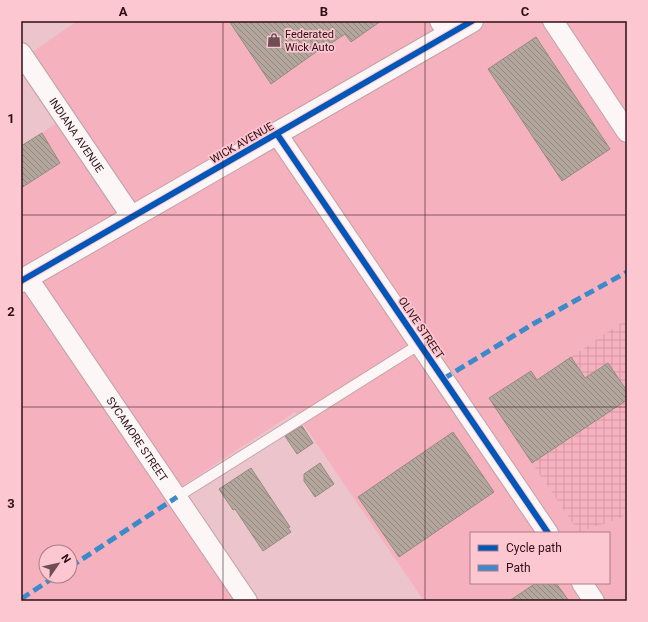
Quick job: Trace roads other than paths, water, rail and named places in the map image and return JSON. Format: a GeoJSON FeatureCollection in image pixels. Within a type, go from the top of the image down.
{"type":"FeatureCollection","features":[{"type":"Feature","properties":{"kind":"street","name":"WICK AVENUE"},"geometry":{"type":"LineString","coordinates":[[24,279],[277,134],[444,28],[472,21]]}},
{"type":"Feature","properties":{"kind":"street"},"geometry":{"type":"LineString","coordinates":[[553,21],[627,132]]}},
{"type":"Feature","properties":{"kind":"street","name":"INDIANA AVENUE"},"geometry":{"type":"LineString","coordinates":[[21,53],[132,217]]}},
{"type":"Feature","properties":{"kind":"street","name":"OLIVE STREET"},"geometry":{"type":"LineString","coordinates":[[277,134],[547,532]]}},
{"type":"Feature","properties":{"kind":"street","name":"SYCAMORE STREET"},"geometry":{"type":"LineString","coordinates":[[24,279],[247,601]]}},
{"type":"Feature","properties":{"kind":"street"},"geometry":{"type":"LineString","coordinates":[[583,584],[594,601]]}},
{"type":"Feature","properties":{"kind":"lane"},"geometry":{"type":"LineString","coordinates":[[176,497],[420,344]]}},
{"type":"Feature","properties":{"kind":"place","name":"Federated Wick Auto"},"geometry":{"type":"Point","coordinates":[274,40]}}]}
